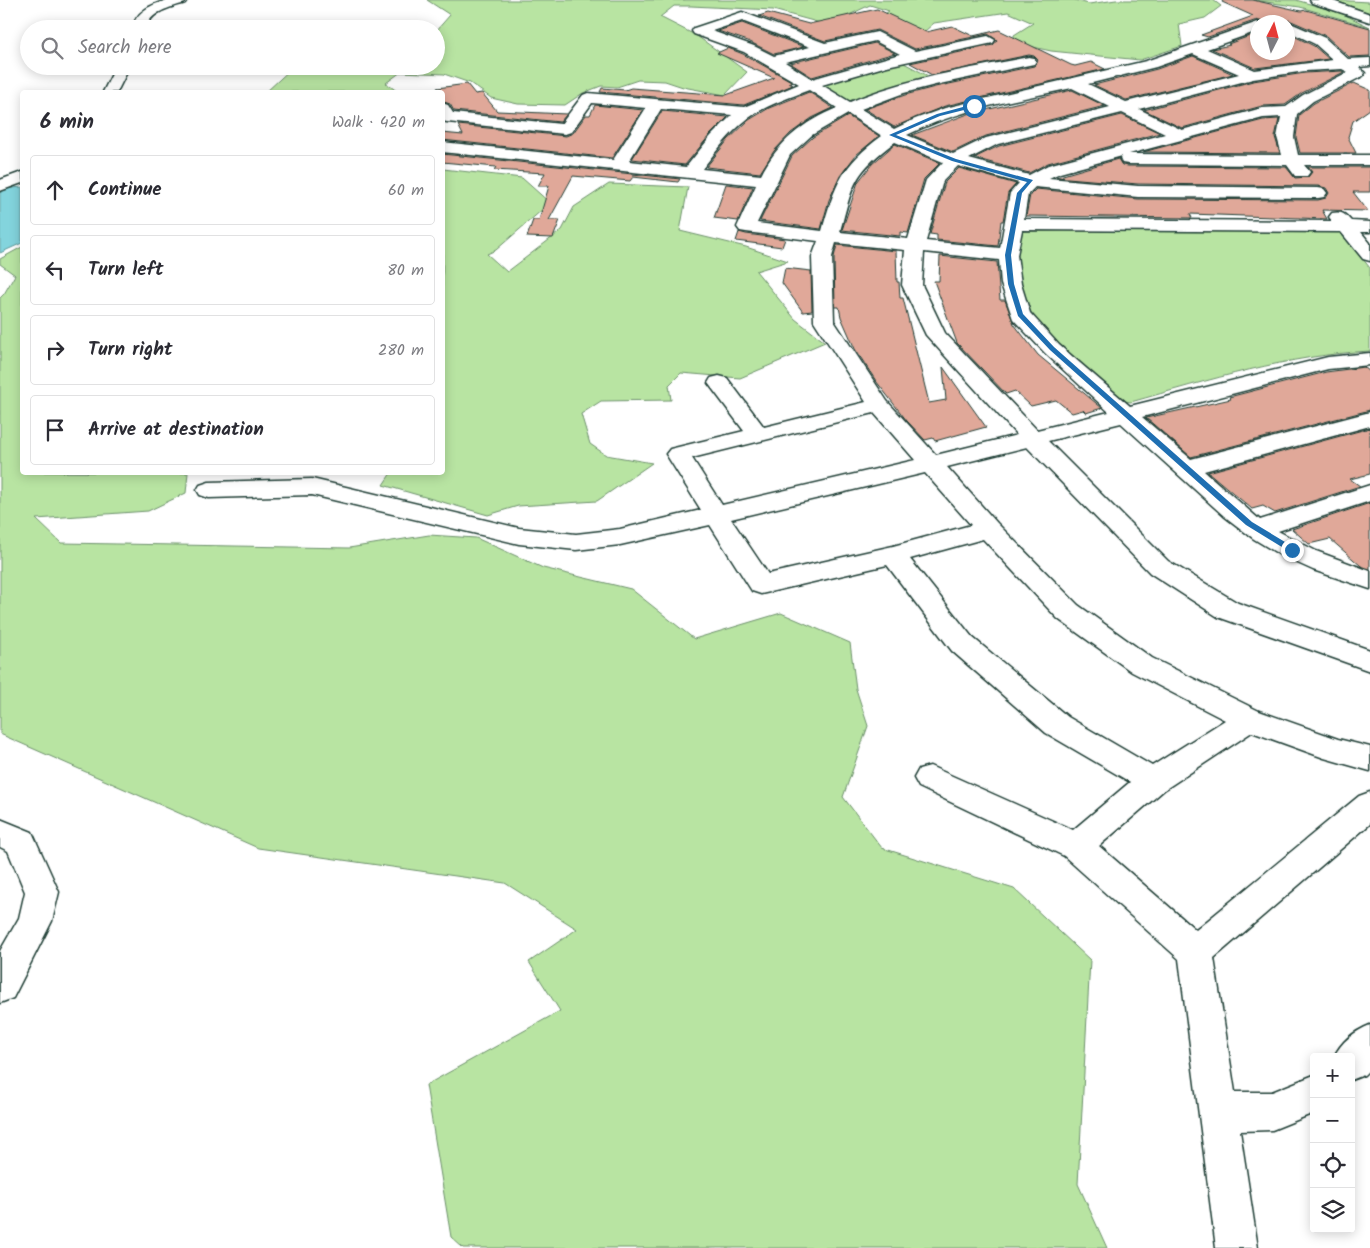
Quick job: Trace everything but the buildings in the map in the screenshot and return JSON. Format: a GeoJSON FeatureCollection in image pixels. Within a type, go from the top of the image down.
{"type":"FeatureCollection","features":[{"type":"Feature","properties":{"kind":"street"},"geometry":{"type":"LineString","coordinates":[[142,20],[145,15],[180,0]]}},
{"type":"Feature","properties":{"kind":"street"},"geometry":{"type":"LineString","coordinates":[[1317,0],[1370,18]]}},
{"type":"Feature","properties":{"kind":"street"},"geometry":{"type":"LineString","coordinates":[[824,47],[742,16],[699,31],[749,49],[773,61],[892,135],[954,160],[1031,181],[1071,188],[1112,190],[1318,193]]}},
{"type":"Feature","properties":{"kind":"street"},"geometry":{"type":"LineString","coordinates":[[1250,28],[1151,64],[938,115],[892,135],[864,158],[849,176],[822,257],[824,321],[879,405],[988,529],[1068,612],[1142,665],[1248,719],[1336,750],[1370,759]]}},
{"type":"Feature","properties":{"kind":"street"},"geometry":{"type":"LineString","coordinates":[[1295,29],[1320,41],[1358,73],[1308,98],[1290,112],[1285,128],[1285,142],[1292,160],[1370,255]]}},
{"type":"Feature","properties":{"kind":"street"},"geometry":{"type":"LineString","coordinates":[[966,30],[1180,135]]}},
{"type":"Feature","properties":{"kind":"street"},"geometry":{"type":"LineString","coordinates":[[773,61],[824,47],[877,36],[914,56]]}},
{"type":"Feature","properties":{"kind":"street"},"geometry":{"type":"LineString","coordinates":[[691,173],[713,143],[747,112],[810,84],[874,65],[988,40]]}},
{"type":"Feature","properties":{"kind":"street"},"geometry":{"type":"LineString","coordinates":[[1196,48],[1194,49],[1253,75]]}},
{"type":"Feature","properties":{"kind":"street"},"geometry":{"type":"LineString","coordinates":[[1008,255],[746,227],[767,181],[783,152],[814,126],[848,108],[921,85],[1029,61]]}},
{"type":"Feature","properties":{"kind":"street"},"geometry":{"type":"LineString","coordinates":[[1370,62],[1344,63],[1253,75],[992,141],[954,160],[936,180],[915,246],[912,286],[936,335],[1032,438],[1158,568],[1228,610],[1370,661]]}},
{"type":"Feature","properties":{"kind":"street"},"geometry":{"type":"LineString","coordinates":[[111,90],[118,75]]}},
{"type":"Feature","properties":{"kind":"street"},"geometry":{"type":"LineString","coordinates":[[546,158],[588,98],[747,112]]}},
{"type":"Feature","properties":{"kind":"street"},"geometry":{"type":"LineString","coordinates":[[618,166],[656,104]]}},
{"type":"Feature","properties":{"kind":"street"},"geometry":{"type":"LineString","coordinates":[[1290,112],[1262,113],[1054,169],[1031,181],[1019,193],[1008,255],[1011,284],[1020,315],[1052,349],[1249,524],[1292,550],[1348,574],[1370,580]]}},
{"type":"Feature","properties":{"kind":"street"},"geometry":{"type":"LineString","coordinates":[[445,115],[565,129]]}},
{"type":"Feature","properties":{"kind":"street"},"geometry":{"type":"LineString","coordinates":[[445,147],[767,181]]}},
{"type":"Feature","properties":{"kind":"street"},"geometry":{"type":"LineString","coordinates":[[1091,159],[1370,160]]}},
{"type":"Feature","properties":{"kind":"street"},"geometry":{"type":"LineString","coordinates":[[0,186],[20,178]]}},
{"type":"Feature","properties":{"kind":"street"},"geometry":{"type":"LineString","coordinates":[[1013,224],[1370,227]]}},
{"type":"Feature","properties":{"kind":"street"},"geometry":{"type":"LineString","coordinates":[[209,490],[312,487],[344,493],[519,536],[576,542],[620,537],[716,515],[931,464],[1328,364],[1370,359]]}},
{"type":"Feature","properties":{"kind":"street"},"geometry":{"type":"LineString","coordinates":[[719,383],[758,435]]}},
{"type":"Feature","properties":{"kind":"street"},"geometry":{"type":"LineString","coordinates":[[879,405],[678,454],[761,585],[893,555],[988,529]]}},
{"type":"Feature","properties":{"kind":"street"},"geometry":{"type":"LineString","coordinates":[[1186,468],[1370,419]]}},
{"type":"Feature","properties":{"kind":"street"},"geometry":{"type":"LineString","coordinates":[[1258,529],[1370,493]]}},
{"type":"Feature","properties":{"kind":"street"},"geometry":{"type":"LineString","coordinates":[[893,555],[962,644],[1057,725],[1153,782]]}},
{"type":"Feature","properties":{"kind":"street"},"geometry":{"type":"LineString","coordinates":[[1076,846],[1153,782],[1248,719]]}},
{"type":"Feature","properties":{"kind":"street"},"geometry":{"type":"LineString","coordinates":[[930,778],[1076,846],[1196,952],[1238,1248]]}},
{"type":"Feature","properties":{"kind":"street"},"geometry":{"type":"LineString","coordinates":[[1196,952],[1370,805]]}},
{"type":"Feature","properties":{"kind":"street"},"geometry":{"type":"LineString","coordinates":[[0,832],[20,842],[42,892],[35,921],[0,986]]}},
{"type":"Feature","properties":{"kind":"street"},"geometry":{"type":"LineString","coordinates":[[1355,1058],[1370,1043]]}},
{"type":"Feature","properties":{"kind":"street"},"geometry":{"type":"LineString","coordinates":[[1218,1112],[1272,1111],[1310,1096]]}},
{"type":"Feature","properties":{"kind":"green space"},"geometry":{"type":"Polygon","coordinates":[[[427,0],[1074,0],[1089,4],[1116,0],[1213,0],[1221,6],[1205,18],[1179,24],[1182,46],[1140,60],[1051,51],[1015,43],[1014,35],[1033,23],[1008,12],[934,23],[924,32],[876,20],[889,11],[870,5],[828,25],[773,10],[674,6],[660,17],[697,36],[747,72],[725,95],[683,87],[665,81],[638,80],[617,87],[601,86],[583,93],[565,105],[518,104],[491,98],[470,83],[445,74],[445,21],[450,15],[427,0]]]}},
{"type":"Feature","properties":{"kind":"green space"},"geometry":{"type":"Polygon","coordinates":[[[1253,0],[1296,0],[1341,13],[1370,27],[1300,7],[1253,0]]]}},
{"type":"Feature","properties":{"kind":"green space"},"geometry":{"type":"Polygon","coordinates":[[[1333,0],[1368,2],[1370,3],[1370,13],[1333,0]]]}},
{"type":"Feature","properties":{"kind":"green space"},"geometry":{"type":"Polygon","coordinates":[[[902,62],[934,79],[853,101],[849,101],[821,84],[902,62]]]}},
{"type":"Feature","properties":{"kind":"green space"},"geometry":{"type":"Polygon","coordinates":[[[284,75],[397,75],[386,83],[395,90],[268,90],[284,75]]]}},
{"type":"Feature","properties":{"kind":"green space"},"geometry":{"type":"Polygon","coordinates":[[[445,169],[522,178],[550,203],[496,250],[487,254],[507,272],[562,230],[574,207],[609,184],[688,187],[680,231],[746,247],[788,261],[756,271],[795,319],[825,342],[740,378],[681,373],[669,385],[671,400],[601,401],[581,414],[590,444],[606,455],[652,463],[597,501],[518,506],[488,515],[383,485],[390,475],[445,475],[445,169]]]}},
{"type":"Feature","properties":{"kind":"green space"},"geometry":{"type":"Polygon","coordinates":[[[1019,226],[1335,231],[1343,234],[1370,268],[1370,351],[1340,353],[1279,363],[1131,402],[1123,401],[1068,354],[1031,313],[1019,282],[1019,226]]]}},
{"type":"Feature","properties":{"kind":"green space"},"geometry":{"type":"Polygon","coordinates":[[[20,248],[20,475],[188,475],[186,493],[148,511],[36,519],[61,543],[349,548],[429,535],[476,538],[543,568],[631,589],[694,639],[781,613],[850,643],[856,689],[868,726],[843,797],[882,848],[1014,889],[1090,960],[1078,1184],[1107,1248],[463,1248],[451,1237],[426,1085],[560,1011],[529,962],[577,929],[505,883],[258,848],[0,734],[0,298],[15,275],[0,264],[0,259],[20,248]]]}},
{"type":"Feature","properties":{"kind":"water"},"geometry":{"type":"Polygon","coordinates":[[[20,187],[20,244],[0,253],[0,192],[4,189],[20,187]]]}},
{"type":"Feature","properties":{"kind":"route"},"geometry":{"type":"LineString","coordinates":[[974,106],[938,115],[892,135],[954,160],[1031,181],[1019,193],[1008,255],[1011,284],[1020,315],[1052,349],[1249,524],[1292,550]]}}]}
